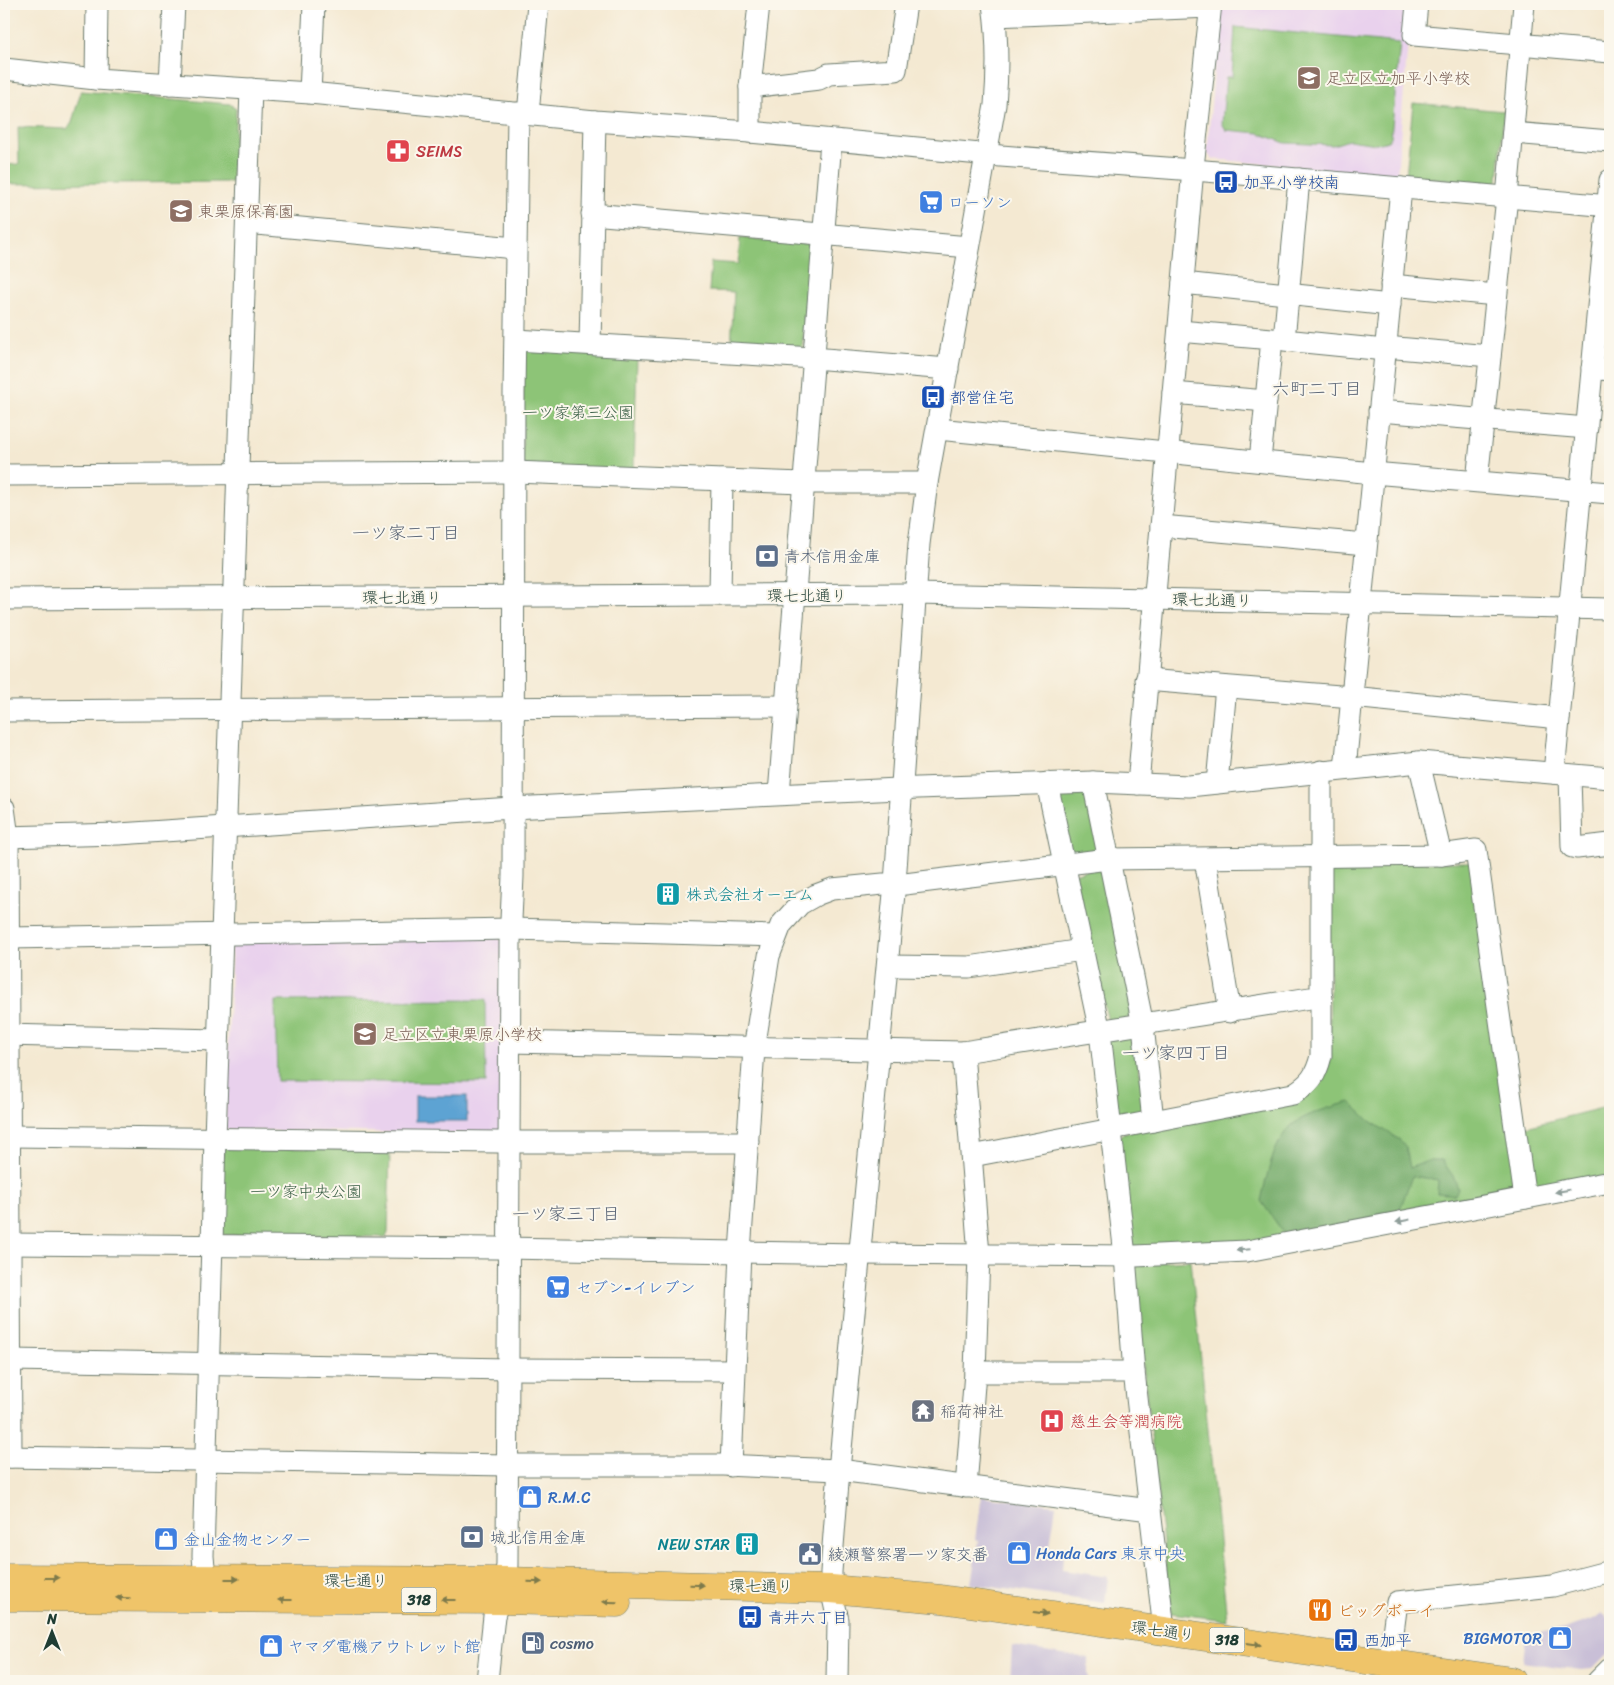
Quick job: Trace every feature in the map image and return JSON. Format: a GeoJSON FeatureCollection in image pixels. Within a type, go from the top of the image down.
{"type":"FeatureCollection","features":[{"type":"Feature","properties":{"kind":"main road","name":"環七通り"},"geometry":{"type":"LineString","coordinates":[[4,1578],[205,1579],[501,1591],[941,1599],[1164,1630],[1388,1672]]}},
{"type":"Feature","properties":{"kind":"main road","name":"環七通り"},"geometry":{"type":"LineString","coordinates":[[4,1597],[501,1591]]}},
{"type":"Feature","properties":{"kind":"main road","name":"環七通り"},"geometry":{"type":"LineString","coordinates":[[833,1598],[1147,1648],[1388,1672],[1512,1681]]}},
{"type":"Feature","properties":{"kind":"street"},"geometry":{"type":"LineString","coordinates":[[96,80],[97,4]]}},
{"type":"Feature","properties":{"kind":"street"},"geometry":{"type":"LineString","coordinates":[[170,84],[174,4]]}},
{"type":"Feature","properties":{"kind":"street"},"geometry":{"type":"LineString","coordinates":[[310,93],[314,4]]}},
{"type":"Feature","properties":{"kind":"street"},"geometry":{"type":"LineString","coordinates":[[487,1681],[494,1616],[507,1565],[510,1042],[513,876],[515,248],[523,114],[538,4]]}},
{"type":"Feature","properties":{"kind":"street"},"geometry":{"type":"LineString","coordinates":[[750,132],[750,86],[759,4]]}},
{"type":"Feature","properties":{"kind":"street"},"geometry":{"type":"LineString","coordinates":[[750,86],[819,80],[829,74],[896,70],[906,4]]}},
{"type":"Feature","properties":{"kind":"street"},"geometry":{"type":"LineString","coordinates":[[1417,4],[1414,36],[1610,52]]}},
{"type":"Feature","properties":{"kind":"street"},"geometry":{"type":"LineString","coordinates":[[1477,481],[1513,133],[1524,4]]}},
{"type":"Feature","properties":{"kind":"street"},"geometry":{"type":"LineString","coordinates":[[836,1681],[838,1620],[833,1598],[839,1470],[896,883],[915,594],[927,483],[995,105],[998,73],[994,10],[1210,5],[1153,599],[1138,784]]}},
{"type":"Feature","properties":{"kind":"street"},"geometry":{"type":"LineString","coordinates":[[4,69],[96,80],[251,88],[594,121],[750,132],[830,141],[1609,206]]}},
{"type":"Feature","properties":{"kind":"street"},"geometry":{"type":"LineString","coordinates":[[205,1579],[203,1556],[208,1363],[251,88]]}},
{"type":"Feature","properties":{"kind":"street"},"geometry":{"type":"LineString","coordinates":[[590,344],[594,121]]}},
{"type":"Feature","properties":{"kind":"street"},"geometry":{"type":"LineString","coordinates":[[1513,133],[1610,141]]}},
{"type":"Feature","properties":{"kind":"street"},"geometry":{"type":"LineString","coordinates":[[778,794],[830,141]]}},
{"type":"Feature","properties":{"kind":"street"},"geometry":{"type":"LineString","coordinates":[[1260,461],[1266,401],[1289,294],[1299,179]]}},
{"type":"Feature","properties":{"kind":"street"},"geometry":{"type":"LineString","coordinates":[[1610,180],[1601,369],[1587,428],[1559,718],[1562,774],[1572,847],[1610,844]]}},
{"type":"Feature","properties":{"kind":"street"},"geometry":{"type":"LineString","coordinates":[[1345,769],[1401,188]]}},
{"type":"Feature","properties":{"kind":"street"},"geometry":{"type":"LineString","coordinates":[[592,214],[969,247]]}},
{"type":"Feature","properties":{"kind":"street"},"geometry":{"type":"LineString","coordinates":[[247,223],[515,248]]}},
{"type":"Feature","properties":{"kind":"street"},"geometry":{"type":"LineString","coordinates":[[1183,283],[1289,294],[1496,295]]}},
{"type":"Feature","properties":{"kind":"street"},"geometry":{"type":"LineString","coordinates":[[1179,331],[1490,356]]}},
{"type":"Feature","properties":{"kind":"street"},"geometry":{"type":"LineString","coordinates":[[516,340],[813,358],[948,369]]}},
{"type":"Feature","properties":{"kind":"street"},"geometry":{"type":"LineString","coordinates":[[1173,393],[1266,401]]}},
{"type":"Feature","properties":{"kind":"street"},"geometry":{"type":"LineString","coordinates":[[1379,411],[1587,428]]}},
{"type":"Feature","properties":{"kind":"street"},"geometry":{"type":"LineString","coordinates":[[938,429],[1373,472],[1610,493]]}},
{"type":"Feature","properties":{"kind":"street"},"geometry":{"type":"LineString","coordinates":[[4,475],[514,472],[722,480],[927,483]]}},
{"type":"Feature","properties":{"kind":"street"},"geometry":{"type":"LineString","coordinates":[[720,595],[722,480]]}},
{"type":"Feature","properties":{"kind":"street"},"geometry":{"type":"LineString","coordinates":[[1161,526],[1366,544]]}},
{"type":"Feature","properties":{"kind":"street","name":"環七北通り"},"geometry":{"type":"LineString","coordinates":[[4,599],[915,594],[1610,608]]}},
{"type":"Feature","properties":{"kind":"street"},"geometry":{"type":"LineString","coordinates":[[1146,680],[1352,697],[1559,718]]}},
{"type":"Feature","properties":{"kind":"street"},"geometry":{"type":"LineString","coordinates":[[1217,783],[1226,687]]}},
{"type":"Feature","properties":{"kind":"street"},"geometry":{"type":"LineString","coordinates":[[4,711],[785,706]]}},
{"type":"Feature","properties":{"kind":"street"},"geometry":{"type":"LineString","coordinates":[[1419,762],[1441,855]]}},
{"type":"Feature","properties":{"kind":"street"},"geometry":{"type":"LineString","coordinates":[[6,837],[120,834],[512,808],[778,794],[1094,782],[1189,786],[1419,762],[1610,778]]}},
{"type":"Feature","properties":{"kind":"street"},"geometry":{"type":"LineString","coordinates":[[972,1156],[1293,1094],[1305,1087],[1317,1071],[1320,1056],[1322,998],[1321,771]]}},
{"type":"Feature","properties":{"kind":"street"},"geometry":{"type":"LineString","coordinates":[[1094,782],[1108,860],[1143,1025],[1153,1122]]}},
{"type":"Feature","properties":{"kind":"street"},"geometry":{"type":"LineString","coordinates":[[1048,783],[1100,1032],[1125,1256],[1134,1372],[1164,1630]]}},
{"type":"Feature","properties":{"kind":"street"},"geometry":{"type":"LineString","coordinates":[[4,808],[8,938],[7,1035],[10,1136],[7,1245],[11,1360],[7,1457],[508,1465],[731,1466],[839,1470],[1150,1510]]}},
{"type":"Feature","properties":{"kind":"street"},"geometry":{"type":"LineString","coordinates":[[731,1466],[740,1252],[754,1049],[769,956],[781,926],[800,904],[832,889],[896,883],[905,884],[1108,860],[1441,855],[1476,850],[1525,1198]]}},
{"type":"Feature","properties":{"kind":"street"},"geometry":{"type":"LineString","coordinates":[[1205,859],[1230,1012]]}},
{"type":"Feature","properties":{"kind":"street"},"geometry":{"type":"LineString","coordinates":[[8,938],[511,929],[776,936]]}},
{"type":"Feature","properties":{"kind":"street"},"geometry":{"type":"LineString","coordinates":[[888,966],[969,966],[1082,950]]}},
{"type":"Feature","properties":{"kind":"street"},"geometry":{"type":"LineString","coordinates":[[510,1042],[754,1049],[963,1052],[1230,1012],[1310,998],[1322,998]]}},
{"type":"Feature","properties":{"kind":"street"},"geometry":{"type":"LineString","coordinates":[[7,1035],[218,1040]]}},
{"type":"Feature","properties":{"kind":"street"},"geometry":{"type":"LineString","coordinates":[[963,1052],[979,1255],[975,1372],[966,1487]]}},
{"type":"Feature","properties":{"kind":"street"},"geometry":{"type":"LineString","coordinates":[[10,1136],[510,1142],[748,1142]]}},
{"type":"Feature","properties":{"kind":"street"},"geometry":{"type":"LineString","coordinates":[[7,1245],[212,1245],[1125,1256],[1247,1250],[1610,1182]]}},
{"type":"Feature","properties":{"kind":"street"},"geometry":{"type":"LineString","coordinates":[[11,1360],[508,1369],[734,1370]]}},
{"type":"Feature","properties":{"kind":"street"},"geometry":{"type":"LineString","coordinates":[[975,1372],[1134,1372]]}},
{"type":"Feature","properties":{"kind":"street"},"geometry":{"type":"LineString","coordinates":[[1388,1672],[1397,1602],[1553,1586],[1610,1571]]}},
{"type":"Feature","properties":{"kind":"street"},"geometry":{"type":"LineString","coordinates":[[1598,1681],[1610,1669]]}},
{"type":"Feature","properties":{"kind":"shaded area","name":"足立区立加平小学校"},"geometry":{"type":"Polygon","coordinates":[[[1220,4],[1411,4],[1397,176],[1212,159],[1207,153],[1220,4]]]}},
{"type":"Feature","properties":{"kind":"shaded area","name":"足立区立東栗原小学校"},"geometry":{"type":"Polygon","coordinates":[[[498,937],[502,943],[501,1130],[497,1134],[227,1130],[225,1126],[232,941],[498,937]]]}},
{"type":"Feature","properties":{"kind":"shaded area"},"geometry":{"type":"Polygon","coordinates":[[[981,1496],[1056,1505],[1049,1553],[1063,1555],[1062,1570],[1108,1577],[1105,1603],[971,1584],[978,1541],[975,1540],[981,1496]]]}},
{"type":"Feature","properties":{"kind":"shaded area"},"geometry":{"type":"Polygon","coordinates":[[[1602,1612],[1610,1621],[1610,1651],[1592,1669],[1581,1670],[1523,1662],[1526,1635],[1571,1627],[1597,1618],[1602,1612]]]}},
{"type":"Feature","properties":{"kind":"shaded area"},"geometry":{"type":"Polygon","coordinates":[[[1012,1646],[1088,1658],[1088,1681],[1010,1681],[1012,1646]]]}},
{"type":"Feature","properties":{"kind":"green space"},"geometry":{"type":"Polygon","coordinates":[[[1235,27],[1400,43],[1391,137],[1388,141],[1377,144],[1349,140],[1333,145],[1285,143],[1259,133],[1226,130],[1222,123],[1226,77],[1232,77],[1235,27]]]}},
{"type":"Feature","properties":{"kind":"green space"},"geometry":{"type":"Polygon","coordinates":[[[81,91],[230,104],[236,109],[232,182],[4,184],[4,165],[19,164],[18,127],[67,129],[72,122],[81,91]]]}},
{"type":"Feature","properties":{"kind":"green space"},"geometry":{"type":"Polygon","coordinates":[[[1413,103],[1504,111],[1498,180],[1495,183],[1406,176],[1413,103]]]}},
{"type":"Feature","properties":{"kind":"green space"},"geometry":{"type":"Polygon","coordinates":[[[740,238],[810,244],[802,351],[731,347],[734,292],[709,291],[711,262],[738,264],[740,238]]]}},
{"type":"Feature","properties":{"kind":"green space","name":"一ツ家第三公園"},"geometry":{"type":"Polygon","coordinates":[[[528,347],[637,356],[634,471],[526,467],[522,462],[524,352],[528,347]]]}},
{"type":"Feature","properties":{"kind":"green space"},"geometry":{"type":"Polygon","coordinates":[[[1063,792],[1084,792],[1089,796],[1102,850],[1070,857],[1059,799],[1063,792]]]}},
{"type":"Feature","properties":{"kind":"green space"},"geometry":{"type":"Polygon","coordinates":[[[1337,862],[1474,862],[1520,1195],[1248,1247],[1134,1251],[1117,1143],[1123,1133],[1300,1101],[1322,1083],[1330,1058],[1329,867],[1337,862]]]}},
{"type":"Feature","properties":{"kind":"green space"},"geometry":{"type":"Polygon","coordinates":[[[1100,866],[1136,1015],[1109,1026],[1074,874],[1100,866]]]}},
{"type":"Feature","properties":{"kind":"green space"},"geometry":{"type":"Polygon","coordinates":[[[485,1000],[486,1083],[277,1081],[275,1001],[485,1000]]]}},
{"type":"Feature","properties":{"kind":"green space"},"geometry":{"type":"Polygon","coordinates":[[[1133,1033],[1147,1114],[1115,1118],[1107,1042],[1112,1035],[1133,1033]]]}},
{"type":"Feature","properties":{"kind":"green space"},"geometry":{"type":"Polygon","coordinates":[[[1350,1102],[1370,1121],[1400,1140],[1406,1147],[1410,1168],[1430,1160],[1442,1160],[1453,1176],[1458,1188],[1455,1195],[1437,1193],[1438,1180],[1412,1176],[1398,1215],[1285,1235],[1261,1201],[1265,1182],[1280,1140],[1292,1125],[1305,1117],[1350,1102]]]}},
{"type":"Feature","properties":{"kind":"green space"},"geometry":{"type":"Polygon","coordinates":[[[1610,1106],[1610,1178],[1534,1191],[1526,1127],[1610,1106]]]}},
{"type":"Feature","properties":{"kind":"green space","name":"一ツ家中央公園"},"geometry":{"type":"Polygon","coordinates":[[[223,1147],[390,1150],[388,1233],[386,1237],[225,1235],[222,1233],[223,1147]]]}},
{"type":"Feature","properties":{"kind":"green space"},"geometry":{"type":"Polygon","coordinates":[[[1191,1260],[1227,1620],[1171,1613],[1132,1267],[1135,1263],[1191,1260]]]}},
{"type":"Feature","properties":{"kind":"water"},"geometry":{"type":"Polygon","coordinates":[[[415,1096],[467,1096],[467,1121],[415,1121],[415,1096]]]}},
{"type":"Feature","properties":{"kind":"place","name":"足立区立加平小学校"},"geometry":{"type":"Point","coordinates":[1309,78]}},
{"type":"Feature","properties":{"kind":"place","name":"SEIMS"},"geometry":{"type":"Point","coordinates":[398,151]}},
{"type":"Feature","properties":{"kind":"place","name":"加平小学校南"},"geometry":{"type":"Point","coordinates":[1226,182]}},
{"type":"Feature","properties":{"kind":"place","name":"ローソン"},"geometry":{"type":"Point","coordinates":[931,202]}},
{"type":"Feature","properties":{"kind":"place","name":"東栗原保育園"},"geometry":{"type":"Point","coordinates":[181,211]}},
{"type":"Feature","properties":{"kind":"place","name":"都営住宅"},"geometry":{"type":"Point","coordinates":[933,397]}},
{"type":"Feature","properties":{"kind":"place","name":"青木信用金庫"},"geometry":{"type":"Point","coordinates":[767,556]}},
{"type":"Feature","properties":{"kind":"place","name":"株式会社オーエム"},"geometry":{"type":"Point","coordinates":[668,894]}},
{"type":"Feature","properties":{"kind":"place","name":"足立区立東栗原小学校"},"geometry":{"type":"Point","coordinates":[365,1034]}},
{"type":"Feature","properties":{"kind":"place","name":"セブン-イレブン"},"geometry":{"type":"Point","coordinates":[558,1287]}},
{"type":"Feature","properties":{"kind":"place","name":"稲荷神社"},"geometry":{"type":"Point","coordinates":[923,1411]}},
{"type":"Feature","properties":{"kind":"place","name":"慈生会等潤病院"},"geometry":{"type":"Point","coordinates":[1052,1421]}},
{"type":"Feature","properties":{"kind":"place","name":"R.M.C"},"geometry":{"type":"Point","coordinates":[530,1497]}},
{"type":"Feature","properties":{"kind":"place","name":"城北信用金庫"},"geometry":{"type":"Point","coordinates":[472,1537]}},
{"type":"Feature","properties":{"kind":"place","name":"金山金物センター"},"geometry":{"type":"Point","coordinates":[166,1539]}},
{"type":"Feature","properties":{"kind":"place","name":"NEW STAR"},"geometry":{"type":"Point","coordinates":[747,1544]}},
{"type":"Feature","properties":{"kind":"place","name":"Honda Cars 東京中央"},"geometry":{"type":"Point","coordinates":[1019,1553]}},
{"type":"Feature","properties":{"kind":"place","name":"綾瀬警察署一ツ家交番"},"geometry":{"type":"Point","coordinates":[810,1554]}},
{"type":"Feature","properties":{"kind":"place","name":"ビッグボーイ"},"geometry":{"type":"Point","coordinates":[1320,1610]}},
{"type":"Feature","properties":{"kind":"place","name":"青井六丁目"},"geometry":{"type":"Point","coordinates":[750,1617]}},
{"type":"Feature","properties":{"kind":"place","name":"BIGMOTOR"},"geometry":{"type":"Point","coordinates":[1560,1638]}},
{"type":"Feature","properties":{"kind":"place","name":"西加平"},"geometry":{"type":"Point","coordinates":[1346,1640]}},
{"type":"Feature","properties":{"kind":"place","name":"cosmo"},"geometry":{"type":"Point","coordinates":[533,1643]}},
{"type":"Feature","properties":{"kind":"place","name":"ヤマダ電機アウトレット館"},"geometry":{"type":"Point","coordinates":[271,1646]}},
{"type":"Feature","properties":{"kind":"district","name":"六町二丁目"},"geometry":{"type":"Point","coordinates":[1317,389]}},
{"type":"Feature","properties":{"kind":"district","name":"一ツ家二丁目"},"geometry":{"type":"Point","coordinates":[406,533]}},
{"type":"Feature","properties":{"kind":"district","name":"一ツ家四丁目"},"geometry":{"type":"Point","coordinates":[1176,1053]}},
{"type":"Feature","properties":{"kind":"district","name":"一ツ家三丁目"},"geometry":{"type":"Point","coordinates":[566,1214]}}]}
